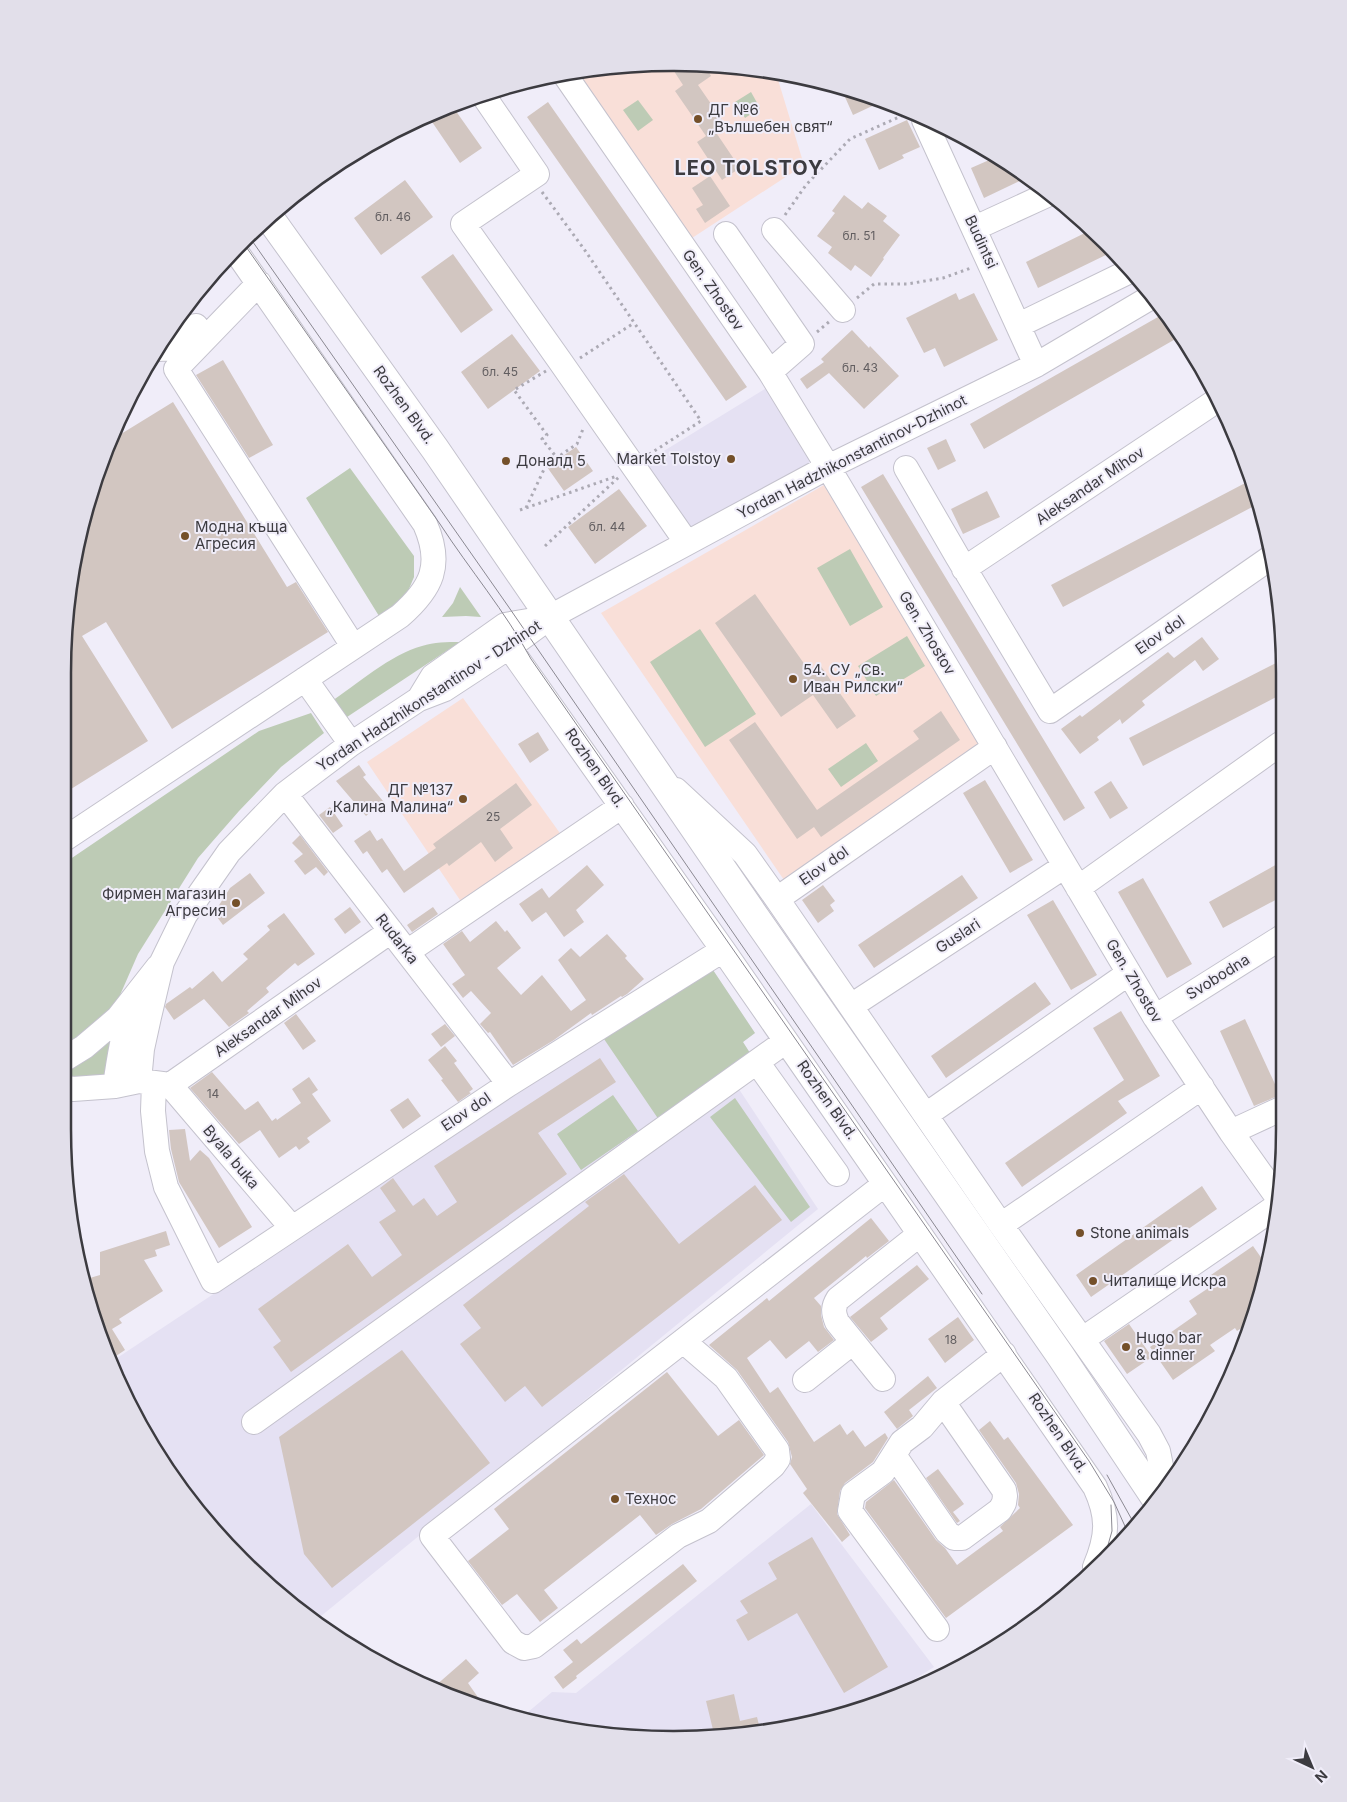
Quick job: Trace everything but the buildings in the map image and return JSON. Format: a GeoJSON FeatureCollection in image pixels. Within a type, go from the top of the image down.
{"type":"FeatureCollection","features":[{"type":"Feature","properties":{"kind":"main road","name":"Rozhen Blvd."},"geometry":{"type":"LineString","coordinates":[[274,223],[435,449],[765,932],[1060,1355],[1152,1493]]}},
{"type":"Feature","properties":{"kind":"street","name":"Gen. Zhostov"},"geometry":{"type":"LineString","coordinates":[[569,81],[770,372],[1155,1017],[1231,1132],[1272,1190]]}},
{"type":"Feature","properties":{"kind":"street"},"geometry":{"type":"LineString","coordinates":[[487,101],[537,174],[463,224],[686,543]]}},
{"type":"Feature","properties":{"kind":"street","name":"Budintsi"},"geometry":{"type":"LineString","coordinates":[[927,127],[992,265],[1036,365]]}},
{"type":"Feature","properties":{"kind":"street"},"geometry":{"type":"LineString","coordinates":[[974,228],[1042,197]]}},
{"type":"Feature","properties":{"kind":"street"},"geometry":{"type":"LineString","coordinates":[[774,230],[843,310]]}},
{"type":"Feature","properties":{"kind":"street"},"geometry":{"type":"LineString","coordinates":[[726,234],[802,344],[770,372]]}},
{"type":"Feature","properties":{"kind":"street"},"geometry":{"type":"LineString","coordinates":[[71,835],[400,616],[415,603],[433,573],[432,541],[425,524],[240,257]]}},
{"type":"Feature","properties":{"kind":"street"},"geometry":{"type":"LineString","coordinates":[[1019,325],[1124,274]]}},
{"type":"Feature","properties":{"kind":"street"},"geometry":{"type":"LineString","coordinates":[[167,348],[173,348],[254,277]]}},
{"type":"Feature","properties":{"kind":"street"},"geometry":{"type":"LineString","coordinates":[[254,277],[176,369],[353,646]]}},
{"type":"Feature","properties":{"kind":"street","name":"Yordan Hadzhikonstantinov-Dzhinot"},"geometry":{"type":"LineString","coordinates":[[550,617],[828,467],[1036,365],[1146,301]]}},
{"type":"Feature","properties":{"kind":"street","name":"Aleksandar Mihov"},"geometry":{"type":"LineString","coordinates":[[964,569],[1212,404]]}},
{"type":"Feature","properties":{"kind":"street"},"geometry":{"type":"LineString","coordinates":[[906,468],[964,569]]}},
{"type":"Feature","properties":{"kind":"street","name":"Elov dol"},"geometry":{"type":"LineString","coordinates":[[964,569],[1050,712],[1265,562]]}},
{"type":"Feature","properties":{"kind":"street"},"geometry":{"type":"LineString","coordinates":[[419,699],[433,676],[505,625],[550,617]]}},
{"type":"Feature","properties":{"kind":"street","name":"Yordan Hadzhikonstantinov - Dzhinot"},"geometry":{"type":"LineString","coordinates":[[213,1280],[166,1187],[157,1151],[153,1111],[154,1083],[142,1049],[162,962],[185,915],[229,852],[285,794],[351,744],[419,699],[445,689],[510,647],[550,617]]}},
{"type":"Feature","properties":{"kind":"street","name":"Rozhen Blvd."},"geometry":{"type":"LineString","coordinates":[[510,647],[724,950],[1095,1487],[1102,1501],[1106,1516],[1104,1544],[1101,1552]]}},
{"type":"Feature","properties":{"kind":"street"},"geometry":{"type":"LineString","coordinates":[[305,679],[351,744]]}},
{"type":"Feature","properties":{"kind":"street","name":"Elov dol"},"geometry":{"type":"LineString","coordinates":[[777,899],[995,747]]}},
{"type":"Feature","properties":{"kind":"street"},"geometry":{"type":"LineString","coordinates":[[1078,888],[1276,747]]}},
{"type":"Feature","properties":{"kind":"street","name":"Rozhen Blvd."},"geometry":{"type":"LineString","coordinates":[[653,768],[746,854],[1001,1225],[1149,1434],[1158,1451],[1163,1478]]}},
{"type":"Feature","properties":{"kind":"street","name":"Rudarka"},"geometry":{"type":"LineString","coordinates":[[285,794],[509,1084]]}},
{"type":"Feature","properties":{"kind":"street"},"geometry":{"type":"LineString","coordinates":[[408,952],[622,806]]}},
{"type":"Feature","properties":{"kind":"street","name":"Guslari"},"geometry":{"type":"LineString","coordinates":[[851,1006],[1065,866]]}},
{"type":"Feature","properties":{"kind":"street","name":"Aleksandar Mihov"},"geometry":{"type":"LineString","coordinates":[[154,1083],[391,931]]}},
{"type":"Feature","properties":{"kind":"street","name":"Svobodna"},"geometry":{"type":"LineString","coordinates":[[1155,1017],[1276,941]]}},
{"type":"Feature","properties":{"kind":"street","name":"Elov dol"},"geometry":{"type":"LineString","coordinates":[[213,1280],[509,1084],[724,950]]}},
{"type":"Feature","properties":{"kind":"street","name":"Yordan Hadzhikonstantinov - Dzhinot"},"geometry":{"type":"LineString","coordinates":[[71,1055],[84,1047],[118,1018],[162,962]]}},
{"type":"Feature","properties":{"kind":"street"},"geometry":{"type":"LineString","coordinates":[[926,1115],[1129,974]]}},
{"type":"Feature","properties":{"kind":"street","name":"Yordan Hadzhikonstantinov - Dzhinot"},"geometry":{"type":"LineString","coordinates":[[115,1086],[120,1050],[128,1019],[140,990]]}},
{"type":"Feature","properties":{"kind":"street"},"geometry":{"type":"LineString","coordinates":[[254,1422],[786,1041]]}},
{"type":"Feature","properties":{"kind":"street"},"geometry":{"type":"LineString","coordinates":[[757,1062],[837,1174]]}},
{"type":"Feature","properties":{"kind":"street"},"geometry":{"type":"LineString","coordinates":[[71,1089],[154,1083]]}},
{"type":"Feature","properties":{"kind":"street","name":"Byala buka"},"geometry":{"type":"LineString","coordinates":[[154,1083],[292,1228]]}},
{"type":"Feature","properties":{"kind":"street"},"geometry":{"type":"LineString","coordinates":[[1001,1225],[1202,1087]]}},
{"type":"Feature","properties":{"kind":"street"},"geometry":{"type":"LineString","coordinates":[[1231,1132],[1276,1111]]}},
{"type":"Feature","properties":{"kind":"street"},"geometry":{"type":"LineString","coordinates":[[682,1341],[726,1378],[777,1450],[778,1459],[773,1466],[709,1521],[678,1536],[534,1646],[524,1648],[513,1642],[432,1536],[682,1341],[885,1184]]}},
{"type":"Feature","properties":{"kind":"street"},"geometry":{"type":"LineString","coordinates":[[1083,1339],[1270,1211]]}},
{"type":"Feature","properties":{"kind":"street"},"geometry":{"type":"LineString","coordinates":[[883,1379],[836,1322],[834,1306],[838,1299],[920,1234]]}},
{"type":"Feature","properties":{"kind":"street"},"geometry":{"type":"LineString","coordinates":[[805,1380],[853,1342]]}},
{"type":"Feature","properties":{"kind":"street"},"geometry":{"type":"LineString","coordinates":[[936,1629],[850,1511],[853,1494],[883,1472],[902,1442],[922,1427],[943,1402],[1004,1354]]}},
{"type":"Feature","properties":{"kind":"street"},"geometry":{"type":"LineString","coordinates":[[894,1455],[947,1532],[954,1538],[962,1538],[1000,1510],[1006,1496],[1004,1490],[943,1402]]}},
{"type":"Feature","properties":{"kind":"path"},"geometry":{"type":"LineString","coordinates":[[774,230],[806,185],[850,139],[900,116]]}},
{"type":"Feature","properties":{"kind":"path"},"geometry":{"type":"LineString","coordinates":[[531,177],[584,249],[701,421],[632,465]]}},
{"type":"Feature","properties":{"kind":"path"},"geometry":{"type":"LineString","coordinates":[[802,344],[874,284],[907,284],[943,278],[965,269],[992,265]]}},
{"type":"Feature","properties":{"kind":"path"},"geometry":{"type":"LineString","coordinates":[[557,458],[542,439],[547,435],[514,390],[563,365],[634,322]]}},
{"type":"Feature","properties":{"kind":"path"},"geometry":{"type":"LineString","coordinates":[[526,508],[546,465],[577,444],[592,408]]}},
{"type":"Feature","properties":{"kind":"path"},"geometry":{"type":"LineString","coordinates":[[520,510],[622,475],[545,546]]}},
{"type":"Feature","properties":{"kind":"shaded area","name":"ДГ №6 „Вълшебен свят“"},"geometry":{"type":"Polygon","coordinates":[[[674,71],[752,76],[778,81],[804,165],[689,240],[579,79],[595,76],[674,71]]]}},
{"type":"Feature","properties":{"kind":"shaded area","name":"Market Tolstoy"},"geometry":{"type":"Polygon","coordinates":[[[768,387],[813,453],[808,466],[685,532],[641,465],[768,387]]]}},
{"type":"Feature","properties":{"kind":"shaded area","name":"54. СУ „Св. Иван Рилски“"},"geometry":{"type":"Polygon","coordinates":[[[824,485],[980,746],[784,880],[601,613],[824,485]]]}},
{"type":"Feature","properties":{"kind":"shaded area","name":"ДГ №137 „Калина Малина“"},"geometry":{"type":"Polygon","coordinates":[[[463,698],[562,836],[462,903],[367,762],[463,698]]]}},
{"type":"Feature","properties":{"kind":"shaded area"},"geometry":{"type":"Polygon","coordinates":[[[713,970],[755,1033],[743,1042],[750,1053],[727,1071],[818,1209],[321,1616],[276,1581],[248,1554],[221,1526],[196,1495],[152,1430],[133,1395],[117,1358],[503,1102],[713,970]]]}},
{"type":"Feature","properties":{"kind":"shaded area"},"geometry":{"type":"Polygon","coordinates":[[[811,1504],[934,1667],[908,1683],[867,1699],[791,1719],[752,1726],[674,1731],[634,1729],[595,1726],[528,1712],[552,1692],[576,1693],[811,1504]]]}},
{"type":"Feature","properties":{"kind":"green space"},"geometry":{"type":"Polygon","coordinates":[[[751,92],[760,108],[745,118],[735,102],[751,92]]]}},
{"type":"Feature","properties":{"kind":"green space"},"geometry":{"type":"Polygon","coordinates":[[[638,100],[653,120],[638,131],[623,110],[638,100]]]}},
{"type":"Feature","properties":{"kind":"green space"},"geometry":{"type":"Polygon","coordinates":[[[350,468],[414,556],[414,577],[406,596],[392,609],[379,616],[306,498],[350,468]]]}},
{"type":"Feature","properties":{"kind":"green space"},"geometry":{"type":"Polygon","coordinates":[[[850,549],[883,607],[850,626],[817,568],[850,549]]]}},
{"type":"Feature","properties":{"kind":"green space"},"geometry":{"type":"Polygon","coordinates":[[[460,587],[481,617],[442,617],[453,603],[460,587]]]}},
{"type":"Feature","properties":{"kind":"green space"},"geometry":{"type":"Polygon","coordinates":[[[700,629],[756,714],[705,747],[650,662],[700,629]]]}},
{"type":"Feature","properties":{"kind":"green space"},"geometry":{"type":"Polygon","coordinates":[[[907,636],[925,666],[876,696],[858,666],[907,636]]]}},
{"type":"Feature","properties":{"kind":"green space"},"geometry":{"type":"Polygon","coordinates":[[[460,642],[341,721],[329,703],[386,663],[410,650],[431,644],[460,642]]]}},
{"type":"Feature","properties":{"kind":"green space"},"geometry":{"type":"Polygon","coordinates":[[[311,713],[324,733],[281,767],[198,858],[138,954],[110,1018],[71,1048],[71,859],[259,731],[311,713]]]}},
{"type":"Feature","properties":{"kind":"green space"},"geometry":{"type":"Polygon","coordinates":[[[866,743],[878,761],[841,787],[828,769],[866,743]]]}},
{"type":"Feature","properties":{"kind":"green space"},"geometry":{"type":"Polygon","coordinates":[[[713,970],[755,1033],[743,1042],[750,1053],[659,1120],[604,1039],[713,970]]]}},
{"type":"Feature","properties":{"kind":"green space"},"geometry":{"type":"Polygon","coordinates":[[[117,1029],[108,1078],[71,1080],[71,1062],[117,1029]]]}},
{"type":"Feature","properties":{"kind":"green space"},"geometry":{"type":"Polygon","coordinates":[[[613,1095],[638,1131],[581,1170],[557,1134],[613,1095]]]}},
{"type":"Feature","properties":{"kind":"green space"},"geometry":{"type":"Polygon","coordinates":[[[735,1098],[810,1207],[791,1222],[710,1117],[735,1098]]]}},
{"type":"Feature","properties":{"kind":"tram line"},"geometry":{"type":"LineString","coordinates":[[253,243],[508,606],[982,1294]]}},
{"type":"Feature","properties":{"kind":"tram line"},"geometry":{"type":"LineString","coordinates":[[247,249],[499,607],[531,659],[1089,1461],[1114,1502],[1125,1527]]}},
{"type":"Feature","properties":{"kind":"tram line"},"geometry":{"type":"LineString","coordinates":[[1107,1475],[1132,1519]]}},
{"type":"Feature","properties":{"kind":"tram line"},"geometry":{"type":"LineString","coordinates":[[1108,1545],[1112,1531],[1111,1505]]}},
{"type":"Feature","properties":{"kind":"place","name":"ДГ №6 „Вълшебен свят“"},"geometry":{"type":"Point","coordinates":[698,119]}},
{"type":"Feature","properties":{"kind":"place","name":"Market Tolstoy"},"geometry":{"type":"Point","coordinates":[731,459]}},
{"type":"Feature","properties":{"kind":"place","name":"Доналд 5"},"geometry":{"type":"Point","coordinates":[506,461]}},
{"type":"Feature","properties":{"kind":"place","name":"Модна къща Агресия"},"geometry":{"type":"Point","coordinates":[185,536]}},
{"type":"Feature","properties":{"kind":"place","name":"54. СУ „Св. Иван Рилски“"},"geometry":{"type":"Point","coordinates":[793,679]}},
{"type":"Feature","properties":{"kind":"place","name":"ДГ №137 „Калина Малина“"},"geometry":{"type":"Point","coordinates":[463,799]}},
{"type":"Feature","properties":{"kind":"place","name":"Фирмен магазин Агресия"},"geometry":{"type":"Point","coordinates":[236,903]}},
{"type":"Feature","properties":{"kind":"place","name":"Stone animals"},"geometry":{"type":"Point","coordinates":[1080,1233]}},
{"type":"Feature","properties":{"kind":"place","name":"Читалище Искра"},"geometry":{"type":"Point","coordinates":[1093,1281]}},
{"type":"Feature","properties":{"kind":"place","name":"Hugo bar & dinner"},"geometry":{"type":"Point","coordinates":[1126,1347]}},
{"type":"Feature","properties":{"kind":"place","name":"Технос"},"geometry":{"type":"Point","coordinates":[615,1499]}},
{"type":"Feature","properties":{"kind":"district","name":"LEO TOLSTOY"},"geometry":{"type":"Point","coordinates":[749,168]}}]}
